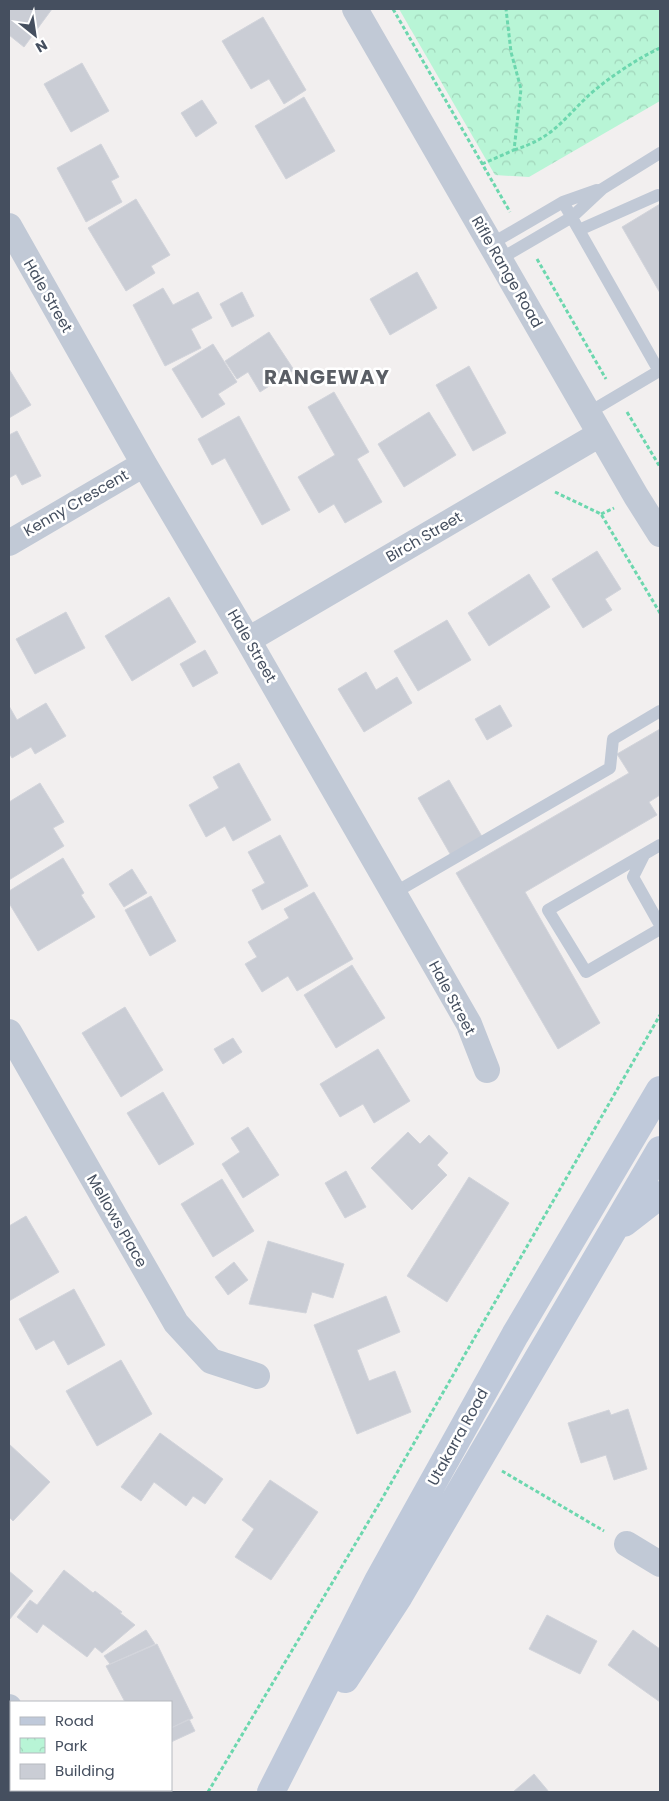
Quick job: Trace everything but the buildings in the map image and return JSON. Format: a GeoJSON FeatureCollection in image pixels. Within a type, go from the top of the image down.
{"type":"FeatureCollection","features":[{"type":"Feature","properties":{"kind":"main road","name":"Utakarra Road"},"geometry":{"type":"LineString","coordinates":[[272,1792],[378,1581],[515,1335],[658,1100]]}},
{"type":"Feature","properties":{"kind":"main road","name":"Utakarra Road"},"geometry":{"type":"LineString","coordinates":[[272,1792],[399,1596],[660,1150]]}},
{"type":"Feature","properties":{"kind":"main road"},"geometry":{"type":"LineString","coordinates":[[614,1230],[660,1195]]}},
{"type":"Feature","properties":{"kind":"street","name":"Rifle Range Road"},"geometry":{"type":"LineString","coordinates":[[355,9],[660,534]]}},
{"type":"Feature","properties":{"kind":"street","name":"Hale Street"},"geometry":{"type":"LineString","coordinates":[[9,226],[144,464],[248,640],[469,1024],[487,1070]]}},
{"type":"Feature","properties":{"kind":"street","name":"Birch Street"},"geometry":{"type":"LineString","coordinates":[[248,640],[594,423]]}},
{"type":"Feature","properties":{"kind":"street","name":"Kenny Crescent"},"geometry":{"type":"LineString","coordinates":[[9,543],[144,464]]}},
{"type":"Feature","properties":{"kind":"street","name":"Mellows Place"},"geometry":{"type":"LineString","coordinates":[[9,1032],[176,1323],[211,1361],[257,1376]]}},
{"type":"Feature","properties":{"kind":"street"},"geometry":{"type":"LineString","coordinates":[[627,1544],[660,1564]]}},
{"type":"Feature","properties":{"kind":"lane"},"geometry":{"type":"LineString","coordinates":[[495,252],[528,243],[572,217],[602,189],[660,153]]}},
{"type":"Feature","properties":{"kind":"lane"},"geometry":{"type":"LineString","coordinates":[[495,252],[519,227],[563,202],[602,189]]}},
{"type":"Feature","properties":{"kind":"lane"},"geometry":{"type":"LineString","coordinates":[[579,230],[658,196]]}},
{"type":"Feature","properties":{"kind":"lane"},"geometry":{"type":"LineString","coordinates":[[563,202],[659,371],[594,423]]}},
{"type":"Feature","properties":{"kind":"lane"},"geometry":{"type":"LineString","coordinates":[[394,893],[610,768],[613,739],[660,711]]}},
{"type":"Feature","properties":{"kind":"lane"},"geometry":{"type":"LineString","coordinates":[[660,845],[548,910],[586,972],[660,929]]}},
{"type":"Feature","properties":{"kind":"lane"},"geometry":{"type":"LineString","coordinates":[[644,855],[633,877],[660,925]]}},
{"type":"Feature","properties":{"kind":"path"},"geometry":{"type":"LineString","coordinates":[[393,9],[519,227]]}},
{"type":"Feature","properties":{"kind":"path"},"geometry":{"type":"LineString","coordinates":[[506,9],[511,52],[521,89],[514,150]]}},
{"type":"Feature","properties":{"kind":"path"},"geometry":{"type":"LineString","coordinates":[[482,164],[533,144],[556,129],[589,95],[627,67],[660,48]]}},
{"type":"Feature","properties":{"kind":"path"},"geometry":{"type":"LineString","coordinates":[[528,243],[595,360]]}},
{"type":"Feature","properties":{"kind":"path"},"geometry":{"type":"LineString","coordinates":[[549,489],[601,514],[660,613]]}},
{"type":"Feature","properties":{"kind":"path"},"geometry":{"type":"LineString","coordinates":[[208,1792],[378,1504],[660,1015]]}},
{"type":"Feature","properties":{"kind":"path"},"geometry":{"type":"LineString","coordinates":[[496,1468],[605,1531]]}},
{"type":"Feature","properties":{"kind":"green space"},"geometry":{"type":"Polygon","coordinates":[[[399,9],[660,9],[660,101],[529,177],[495,175],[399,9]]]}},
{"type":"Feature","properties":{"kind":"district","name":"RANGEWAY"},"geometry":{"type":"Point","coordinates":[327,377]}}]}
